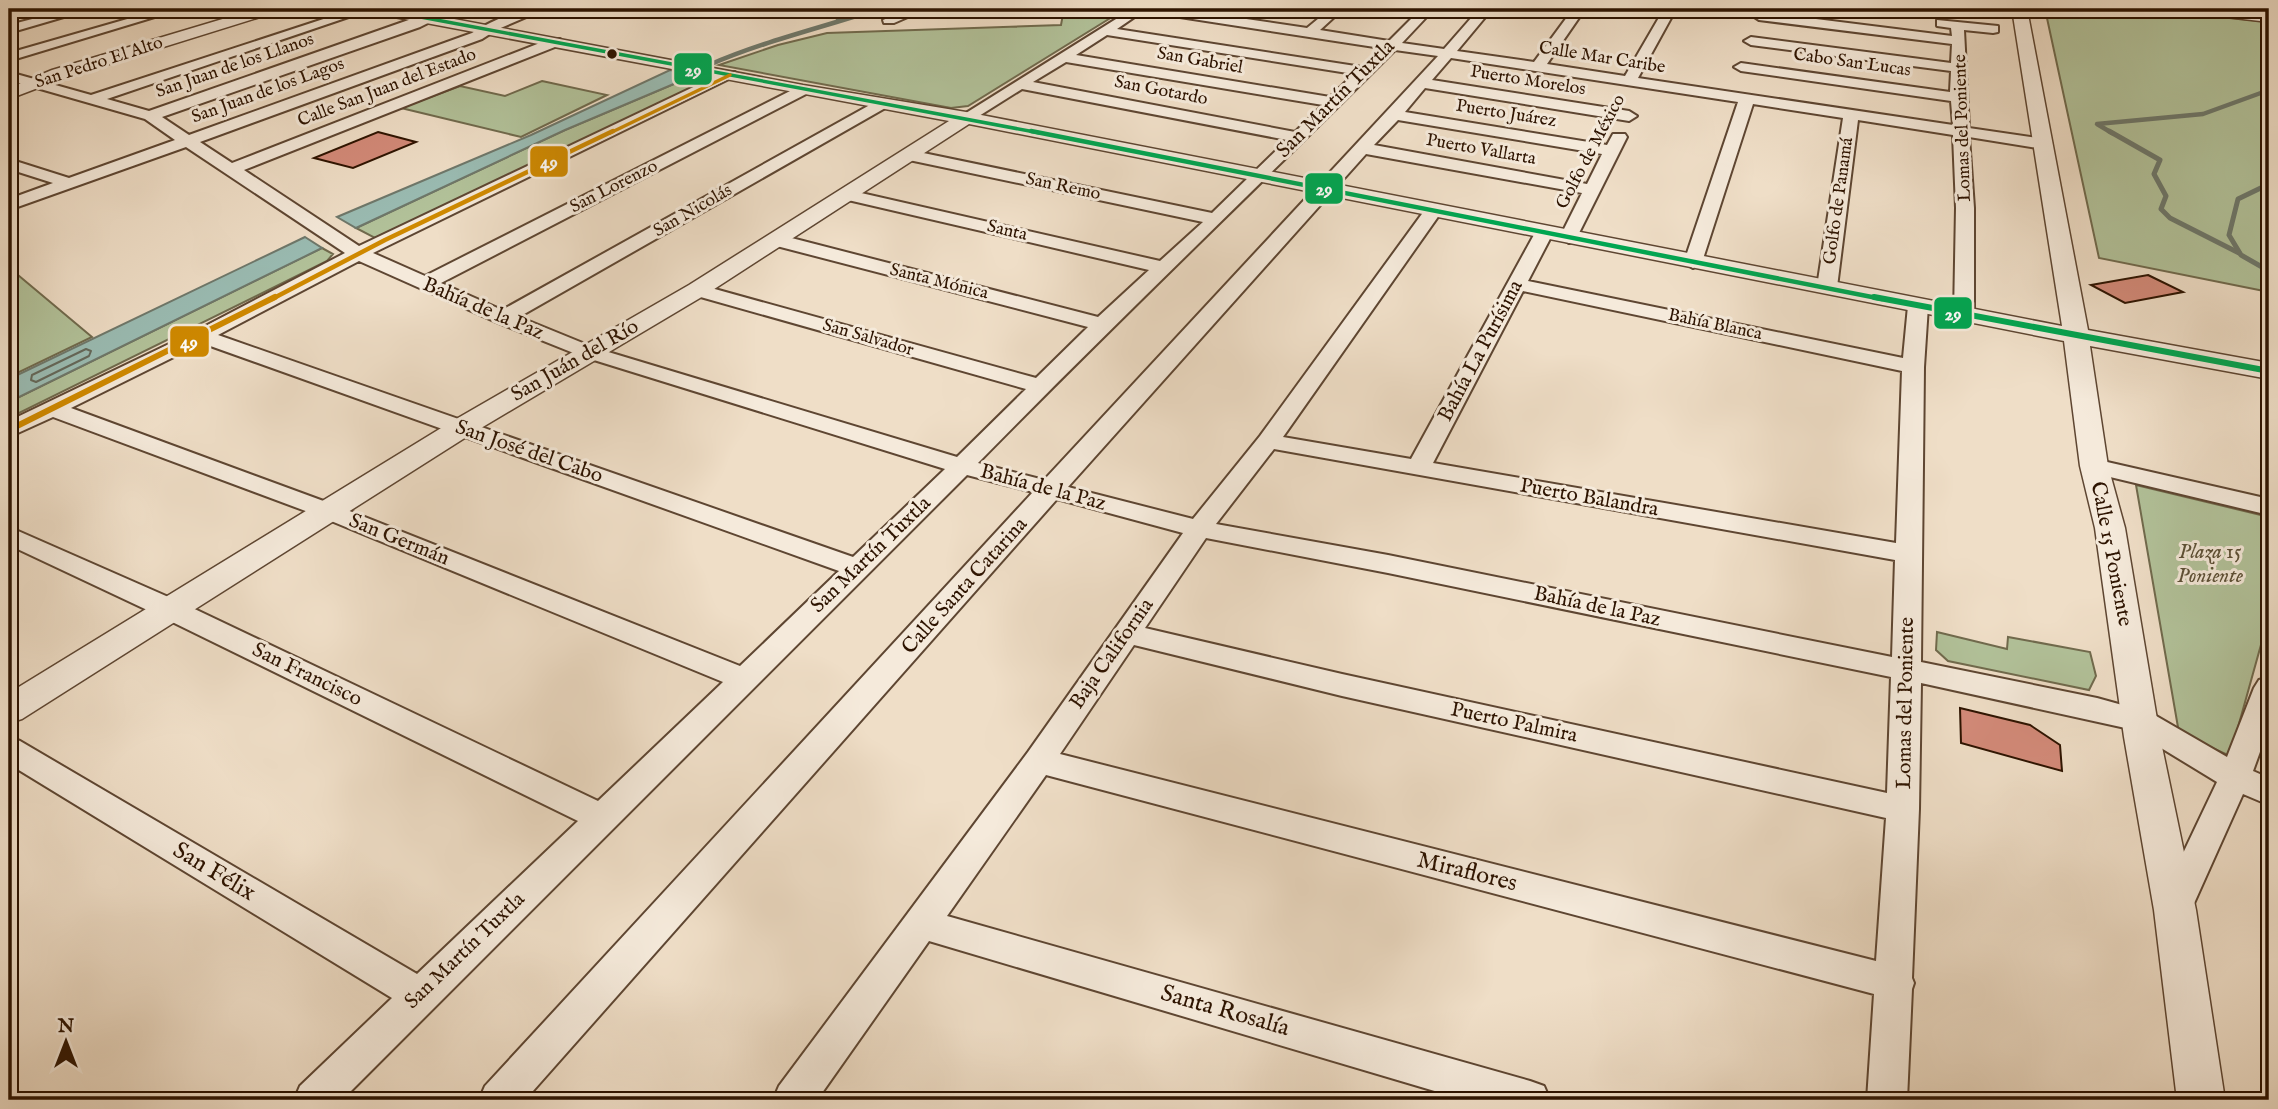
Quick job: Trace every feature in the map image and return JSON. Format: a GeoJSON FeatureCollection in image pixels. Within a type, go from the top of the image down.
{"type":"FeatureCollection","features":[{"type":"Feature","properties":{"kind":"street"},"geometry":{"type":"LineString","coordinates":[[9,29],[85,9]]}},
{"type":"Feature","properties":{"kind":"street"},"geometry":{"type":"LineString","coordinates":[[9,57],[175,9]]}},
{"type":"Feature","properties":{"kind":"street","name":"San Pedro El Alto"},"geometry":{"type":"LineString","coordinates":[[9,94],[36,83],[271,9]]}},
{"type":"Feature","properties":{"kind":"street"},"geometry":{"type":"LineString","coordinates":[[91,99],[366,9]]}},
{"type":"Feature","properties":{"kind":"street"},"geometry":{"type":"LineString","coordinates":[[378,9],[803,90],[966,118],[1964,315],[2074,333],[2269,371]]}},
{"type":"Feature","properties":{"kind":"street","name":"San Juan de los Llanos"},"geometry":{"type":"LineString","coordinates":[[150,116],[450,9]]}},
{"type":"Feature","properties":{"kind":"street","name":"San Juan de los Lagos"},"geometry":{"type":"LineString","coordinates":[[9,205],[477,36],[487,29],[539,9]]}},
{"type":"Feature","properties":{"kind":"street"},"geometry":{"type":"LineString","coordinates":[[888,20],[920,9]]}},
{"type":"Feature","properties":{"kind":"street","name":"San Juán del Río"},"geometry":{"type":"LineString","coordinates":[[9,710],[461,428],[697,290],[1140,9]]}},
{"type":"Feature","properties":{"kind":"street","name":"Calle Mar Caribe"},"geometry":{"type":"LineString","coordinates":[[1154,9],[1629,81],[1639,100],[1734,82],[1747,99],[2045,144]]}},
{"type":"Feature","properties":{"kind":"street"},"geometry":{"type":"LineString","coordinates":[[1228,20],[1245,9]]}},
{"type":"Feature","properties":{"kind":"street"},"geometry":{"type":"LineString","coordinates":[[1309,33],[1337,9]]}},
{"type":"Feature","properties":{"kind":"street","name":"San Martín Tuxtla"},"geometry":{"type":"LineString","coordinates":[[314,1100],[962,466],[1102,324],[1166,268],[1362,71],[1428,9]]}},
{"type":"Feature","properties":{"kind":"street","name":"Calle Santa Catarina"},"geometry":{"type":"LineString","coordinates":[[499,1100],[1323,188],[1394,115],[1486,9]]}},
{"type":"Feature","properties":{"kind":"street"},"geometry":{"type":"LineString","coordinates":[[1538,67],[1579,9]]}},
{"type":"Feature","properties":{"kind":"street","name":"Golfo de México"},"geometry":{"type":"LineString","coordinates":[[1629,81],[1670,9]]}},
{"type":"Feature","properties":{"kind":"street","name":"Calle 15 Poniente"},"geometry":{"type":"LineString","coordinates":[[2020,9],[2045,144],[2094,466],[2110,528],[2140,721],[2175,910],[2201,1100]]}},
{"type":"Feature","properties":{"kind":"street"},"geometry":{"type":"LineString","coordinates":[[2199,9],[2269,17]]}},
{"type":"Feature","properties":{"kind":"street"},"geometry":{"type":"LineString","coordinates":[[1734,82],[1760,12],[1958,33],[1993,29]]}},
{"type":"Feature","properties":{"kind":"street"},"geometry":{"type":"LineString","coordinates":[[1931,22],[1958,33]]}},
{"type":"Feature","properties":{"kind":"street"},"geometry":{"type":"LineString","coordinates":[[1105,31],[1362,71]]}},
{"type":"Feature","properties":{"kind":"street","name":"Lomas del Poniente"},"geometry":{"type":"LineString","coordinates":[[1958,33],[1958,97],[1964,132],[1966,222],[1964,315]]}},
{"type":"Feature","properties":{"kind":"street"},"geometry":{"type":"LineString","coordinates":[[1751,41],[1959,68]]}},
{"type":"Feature","properties":{"kind":"street","name":"Calle San Juan del Estado"},"geometry":{"type":"LineString","coordinates":[[232,169],[555,43]]}},
{"type":"Feature","properties":{"kind":"street","name":"San Gabriel"},"geometry":{"type":"LineString","coordinates":[[1063,57],[1332,102]]}},
{"type":"Feature","properties":{"kind":"street"},"geometry":{"type":"LineString","coordinates":[[9,430],[201,336],[359,254],[730,75]]}},
{"type":"Feature","properties":{"kind":"street","name":"Bahía de la Paz"},"geometry":{"type":"LineString","coordinates":[[9,76],[150,116],[359,254],[503,318],[588,352],[962,466],[1199,529],[1388,564],[2070,703],[2140,721],[2235,777],[2269,792]]}},
{"type":"Feature","properties":{"kind":"street","name":"Cabo San Lucas"},"geometry":{"type":"LineString","coordinates":[[1734,82],[1958,97]]}},
{"type":"Feature","properties":{"kind":"street","name":"Puerto Morelos"},"geometry":{"type":"LineString","coordinates":[[1421,83],[1639,100]]}},
{"type":"Feature","properties":{"kind":"street","name":"San Gotardo"},"geometry":{"type":"LineString","coordinates":[[1019,84],[1297,136]]}},
{"type":"Feature","properties":{"kind":"street","name":"San Lorenzo"},"geometry":{"type":"LineString","coordinates":[[424,284],[803,90]]}},
{"type":"Feature","properties":{"kind":"street"},"geometry":{"type":"LineString","coordinates":[[1693,262],[1747,99]]}},
{"type":"Feature","properties":{"kind":"street","name":"Golfo de México"},"geometry":{"type":"LineString","coordinates":[[1569,237],[1639,100]]}},
{"type":"Feature","properties":{"kind":"street","name":"San Nicolás"},"geometry":{"type":"LineString","coordinates":[[503,318],[882,104]]}},
{"type":"Feature","properties":{"kind":"street","name":"Puerto Juárez"},"geometry":{"type":"LineString","coordinates":[[1394,115],[1612,150]]}},
{"type":"Feature","properties":{"kind":"street","name":"Golfo de Panamá"},"geometry":{"type":"LineString","coordinates":[[1827,287],[1852,115]]}},
{"type":"Feature","properties":{"kind":"street","name":"Puerto Vallarta"},"geometry":{"type":"LineString","coordinates":[[1362,148],[1592,190]]}},
{"type":"Feature","properties":{"kind":"street","name":"San Remo"},"geometry":{"type":"LineString","coordinates":[[909,155],[1216,219]]}},
{"type":"Feature","properties":{"kind":"street"},"geometry":{"type":"LineString","coordinates":[[9,164],[69,183]]}},
{"type":"Feature","properties":{"kind":"street","name":"Santa"},"geometry":{"type":"LineString","coordinates":[[848,195],[1166,268]]}},
{"type":"Feature","properties":{"kind":"street","name":"Baja California"},"geometry":{"type":"LineString","coordinates":[[793,1100],[1039,761],[1199,529],[1268,441],[1433,211]]}},
{"type":"Feature","properties":{"kind":"street","name":"Bahía La Purísima"},"geometry":{"type":"LineString","coordinates":[[1418,469],[1544,233]]}},
{"type":"Feature","properties":{"kind":"street","name":"Santa Mónica"},"geometry":{"type":"LineString","coordinates":[[776,240],[1102,324]]}},
{"type":"Feature","properties":{"kind":"street","name":"Bahía Blanca"},"geometry":{"type":"LineString","coordinates":[[1517,284],[1913,367]]}},
{"type":"Feature","properties":{"kind":"street","name":"San Salvador"},"geometry":{"type":"LineString","coordinates":[[697,290],[1040,386]]}},
{"type":"Feature","properties":{"kind":"street","name":"Lomas del Poniente"},"geometry":{"type":"LineString","coordinates":[[1887,1100],[1896,983],[1903,809],[1913,367],[1918,306]]}},
{"type":"Feature","properties":{"kind":"street","name":"San José del Cabo"},"geometry":{"type":"LineString","coordinates":[[201,336],[858,568]]}},
{"type":"Feature","properties":{"kind":"street","name":"San Germán"},"geometry":{"type":"LineString","coordinates":[[52,409],[328,511],[744,679]]}},
{"type":"Feature","properties":{"kind":"street","name":"Puerto Balandra"},"geometry":{"type":"LineString","coordinates":[[1268,441],[1910,554]]}},
{"type":"Feature","properties":{"kind":"street"},"geometry":{"type":"LineString","coordinates":[[2094,466],[2269,507]]}},
{"type":"Feature","properties":{"kind":"street","name":"San Francisco"},"geometry":{"type":"LineString","coordinates":[[9,535],[172,610],[603,818]]}},
{"type":"Feature","properties":{"kind":"street","name":"Puerto Palmira"},"geometry":{"type":"LineString","coordinates":[[1126,633],[1342,685],[1903,809]]}},
{"type":"Feature","properties":{"kind":"street"},"geometry":{"type":"LineString","coordinates":[[2175,910],[2235,777],[2269,688]]}},
{"type":"Feature","properties":{"kind":"street","name":"San Félix"},"geometry":{"type":"LineString","coordinates":[[9,749],[419,995]]}},
{"type":"Feature","properties":{"kind":"street","name":"Miraflores"},"geometry":{"type":"LineString","coordinates":[[1039,761],[1896,983]]}},
{"type":"Feature","properties":{"kind":"street","name":"Santa Rosalía"},"geometry":{"type":"LineString","coordinates":[[919,923],[1530,1100]]}},
{"type":"Feature","properties":{"kind":"green space"},"geometry":{"type":"Polygon","coordinates":[[[1125,9],[968,106],[951,108],[719,65],[778,45],[827,33],[1061,25],[1063,14],[1104,12],[1125,9]]]}},
{"type":"Feature","properties":{"kind":"green space"},"geometry":{"type":"Polygon","coordinates":[[[2045,9],[2150,9],[2269,22],[2269,292],[2099,258],[2045,9]]]}},
{"type":"Feature","properties":{"kind":"green space"},"geometry":{"type":"Polygon","coordinates":[[[695,75],[712,79],[375,238],[356,228],[565,130],[695,75]]]}},
{"type":"Feature","properties":{"kind":"green space"},"geometry":{"type":"Polygon","coordinates":[[[542,81],[607,95],[521,137],[401,108],[460,86],[505,96],[542,81]]]}},
{"type":"Feature","properties":{"kind":"green space"},"geometry":{"type":"Polygon","coordinates":[[[322,248],[333,254],[327,261],[9,418],[9,402],[322,248]]]}},
{"type":"Feature","properties":{"kind":"green space"},"geometry":{"type":"Polygon","coordinates":[[[12,270],[92,337],[9,377],[9,271],[12,270]]]}},
{"type":"Feature","properties":{"kind":"green space","name":"Plaza 15 Poniente"},"geometry":{"type":"Polygon","coordinates":[[[2136,485],[2269,517],[2269,616],[2230,756],[2179,733],[2136,485]]]}},
{"type":"Feature","properties":{"kind":"green space"},"geometry":{"type":"Polygon","coordinates":[[[1937,632],[2007,649],[2008,637],[2090,652],[2096,676],[2089,690],[1948,661],[1936,650],[1937,632]]]}},
{"type":"Feature","properties":{"kind":"water"},"geometry":{"type":"Polygon","coordinates":[[[670,70],[695,75],[565,130],[356,228],[337,217],[531,135],[670,70]]]}},
{"type":"Feature","properties":{"kind":"water"},"geometry":{"type":"Polygon","coordinates":[[[305,237],[322,248],[9,402],[9,379],[305,237]]]}},
{"type":"Feature","properties":{"kind":"building"},"geometry":{"type":"Polygon","coordinates":[[[378,132],[416,142],[353,168],[314,158],[378,132]]]}},
{"type":"Feature","properties":{"kind":"building"},"geometry":{"type":"Polygon","coordinates":[[[2148,275],[2183,292],[2125,303],[2091,285],[2148,275]]]}},
{"type":"Feature","properties":{"kind":"building"},"geometry":{"type":"Polygon","coordinates":[[[1960,708],[2030,725],[2060,745],[2062,771],[1961,743],[1960,708]]]}},
{"type":"Feature","properties":{"kind":"waterway"},"geometry":{"type":"LineString","coordinates":[[838,20],[849,9]]}},
{"type":"Feature","properties":{"kind":"waterway"},"geometry":{"type":"LineString","coordinates":[[709,65],[878,9]]}},
{"type":"Feature","properties":{"kind":"waterway"},"geometry":{"type":"LineString","coordinates":[[2112,133],[2097,124],[2203,114],[2269,90]]}},
{"type":"Feature","properties":{"kind":"waterway"},"geometry":{"type":"LineString","coordinates":[[2109,131],[2160,160],[2154,174],[2166,196],[2161,209],[2170,218],[2239,253]]}},
{"type":"Feature","properties":{"kind":"waterway"},"geometry":{"type":"LineString","coordinates":[[2269,184],[2238,199],[2229,235],[2241,255],[2269,271]]}},
{"type":"Feature","properties":{"kind":"waterway"},"geometry":{"type":"LineString","coordinates":[[2269,206],[2263,223],[2269,228]]}},
{"type":"Feature","properties":{"kind":"transit line","name":"29"},"geometry":{"type":"LineString","coordinates":[[378,9],[803,90],[966,118],[1964,315],[2269,371]]}},
{"type":"Feature","properties":{"kind":"transit line","name":"49"},"geometry":{"type":"LineString","coordinates":[[9,430],[201,336],[385,240],[730,75]]}}]}
